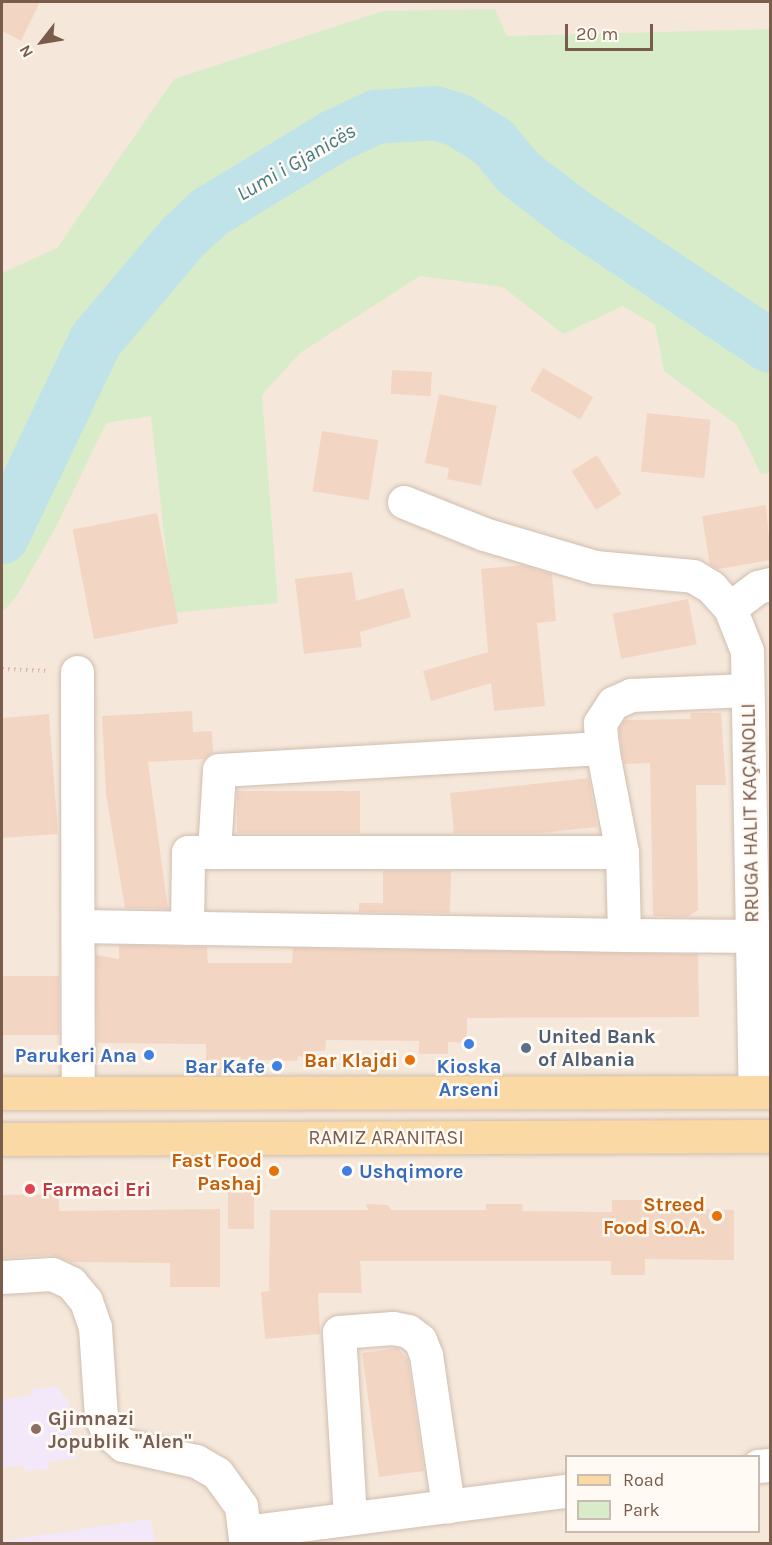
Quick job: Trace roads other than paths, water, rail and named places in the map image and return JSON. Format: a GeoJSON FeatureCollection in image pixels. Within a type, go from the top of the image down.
{"type":"FeatureCollection","features":[{"type":"Feature","properties":{"kind":"main road"},"geometry":{"type":"LineString","coordinates":[[2,1094],[763,1092]]}},
{"type":"Feature","properties":{"kind":"main road","name":"RAMIZ ARANITASI"},"geometry":{"type":"LineString","coordinates":[[2,1139],[771,1136]]}},
{"type":"Feature","properties":{"kind":"street","name":"RRUGA HALIT KAÇANOLLI"},"geometry":{"type":"LineString","coordinates":[[404,502],[484,534],[595,567],[693,576],[711,587],[730,608],[747,651],[747,690],[759,757],[763,1092]]}},
{"type":"Feature","properties":{"kind":"street"},"geometry":{"type":"LineString","coordinates":[[730,608],[759,587],[771,584]]}},
{"type":"Feature","properties":{"kind":"street"},"geometry":{"type":"LineString","coordinates":[[77,672],[78,1093]]}},
{"type":"Feature","properties":{"kind":"street","name":"RRUGA HALIT KAÇANOLLI"},"geometry":{"type":"LineString","coordinates":[[624,935],[622,852],[602,748],[600,723],[613,703],[631,695],[747,690]]}},
{"type":"Feature","properties":{"kind":"street"},"geometry":{"type":"LineString","coordinates":[[214,852],[219,770],[602,748]]}},
{"type":"Feature","properties":{"kind":"street"},"geometry":{"type":"LineString","coordinates":[[187,928],[188,852],[622,852]]}},
{"type":"Feature","properties":{"kind":"street"},"geometry":{"type":"LineString","coordinates":[[78,926],[762,936]]}},
{"type":"Feature","properties":{"kind":"street"},"geometry":{"type":"LineString","coordinates":[[2,1277],[52,1274],[71,1283],[86,1301],[95,1327],[101,1417],[108,1432],[123,1444],[196,1461],[217,1473],[235,1494],[246,1538],[350,1518],[565,1491]]}},
{"type":"Feature","properties":{"kind":"street"},"geometry":{"type":"LineString","coordinates":[[350,1518],[339,1332],[393,1328],[408,1331],[420,1340],[426,1355],[448,1506]]}},
{"type":"Feature","properties":{"kind":"waterway","name":"Lumi i Gjanicës"},"geometry":{"type":"LineString","coordinates":[[2,537],[96,340],[183,237],[210,212],[335,136],[376,117],[434,113],[458,120],[493,142],[519,173],[572,214],[770,346]]}},
{"type":"Feature","properties":{"kind":"place","name":"Kioska Arseni"},"geometry":{"type":"Point","coordinates":[469,1044]}},
{"type":"Feature","properties":{"kind":"place","name":"United Bank of Albania"},"geometry":{"type":"Point","coordinates":[526,1048]}},
{"type":"Feature","properties":{"kind":"place","name":"Parukeri Ana"},"geometry":{"type":"Point","coordinates":[149,1055]}},
{"type":"Feature","properties":{"kind":"place","name":"Bar Klajdi"},"geometry":{"type":"Point","coordinates":[410,1060]}},
{"type":"Feature","properties":{"kind":"place","name":"Bar Kafe"},"geometry":{"type":"Point","coordinates":[277,1066]}},
{"type":"Feature","properties":{"kind":"place","name":"Fast Food Pashaj"},"geometry":{"type":"Point","coordinates":[274,1171]}},
{"type":"Feature","properties":{"kind":"place","name":"Ushqimore"},"geometry":{"type":"Point","coordinates":[347,1171]}},
{"type":"Feature","properties":{"kind":"place","name":"Farmaci Eri"},"geometry":{"type":"Point","coordinates":[30,1189]}},
{"type":"Feature","properties":{"kind":"place","name":"Streed Food S.O.A."},"geometry":{"type":"Point","coordinates":[717,1216]}},
{"type":"Feature","properties":{"kind":"place","name":"Gjimnazi Jopublik \"Alen\""},"geometry":{"type":"Point","coordinates":[36,1429]}}]}
